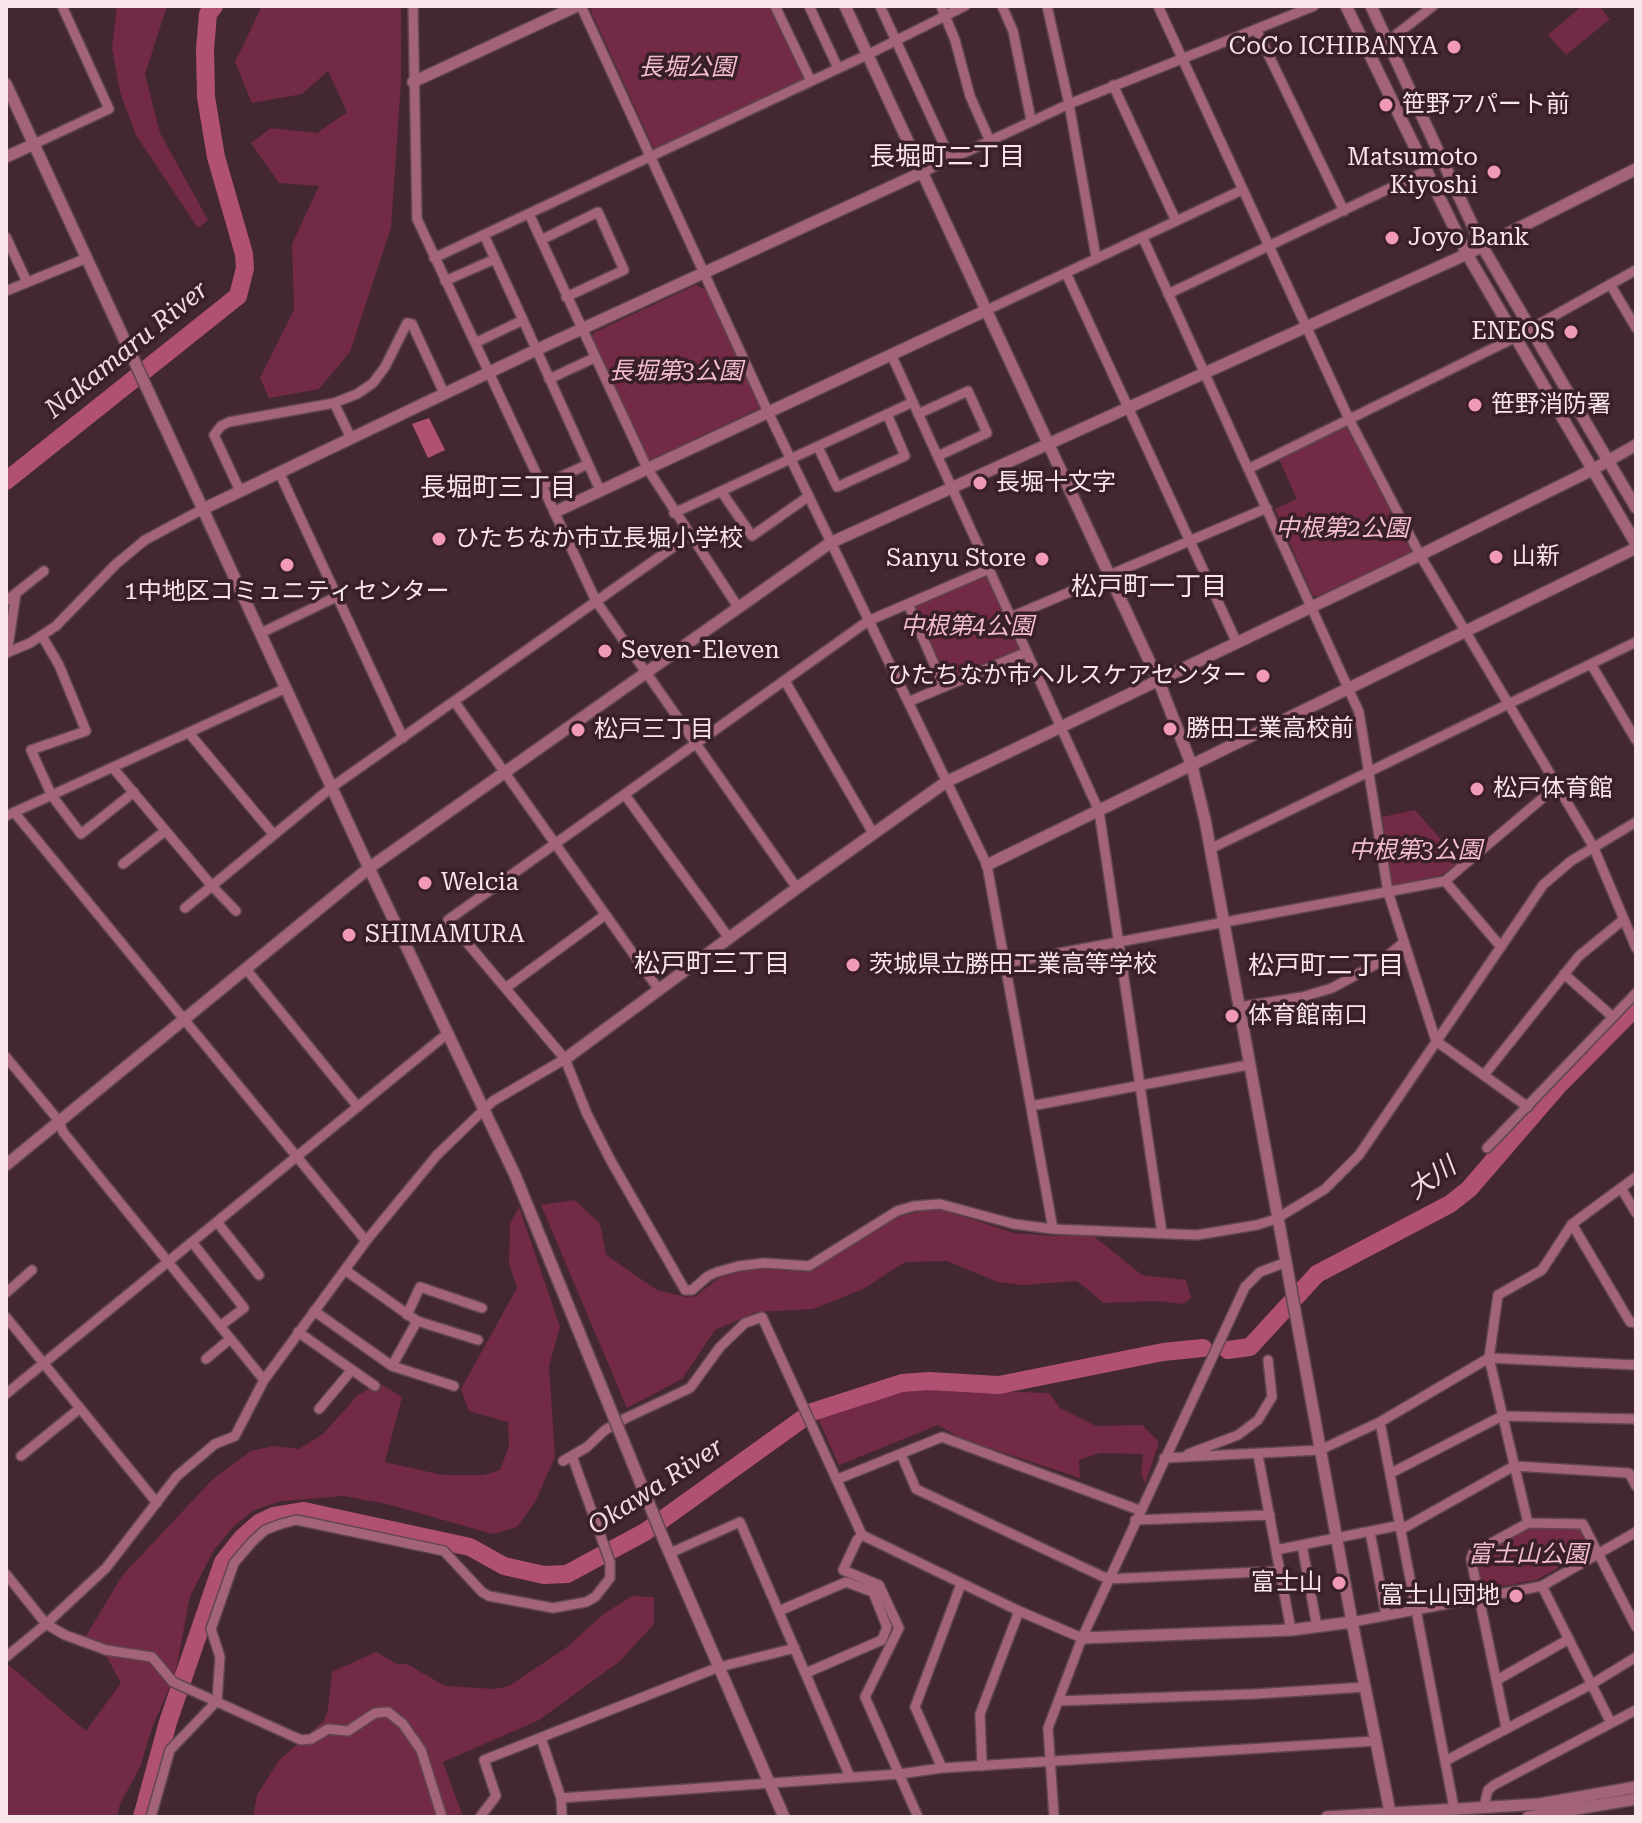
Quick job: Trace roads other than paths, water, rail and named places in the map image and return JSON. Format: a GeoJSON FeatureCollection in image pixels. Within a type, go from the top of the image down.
{"type":"FeatureCollection","features":[{"type":"Feature","properties":{"kind":"street"},"geometry":{"type":"LineString","coordinates":[[6,157],[109,109],[62,6]]}},
{"type":"Feature","properties":{"kind":"street"},"geometry":{"type":"LineString","coordinates":[[413,6],[417,219],[596,601],[797,888]]}},
{"type":"Feature","properties":{"kind":"street"},"geometry":{"type":"LineString","coordinates":[[413,82],[579,6],[830,543],[987,865],[1053,1229]]}},
{"type":"Feature","properties":{"kind":"street"},"geometry":{"type":"LineString","coordinates":[[775,6],[811,81]]}},
{"type":"Feature","properties":{"kind":"street"},"geometry":{"type":"LineString","coordinates":[[809,6],[838,68]]}},
{"type":"Feature","properties":{"kind":"street"},"geometry":{"type":"LineString","coordinates":[[845,6],[1159,682],[1192,766],[1210,849],[1352,1622],[1391,1814]]}},
{"type":"Feature","properties":{"kind":"street"},"geometry":{"type":"LineString","coordinates":[[880,6],[950,158]]}},
{"type":"Feature","properties":{"kind":"street"},"geometry":{"type":"LineString","coordinates":[[434,258],[867,55],[942,10],[965,6]]}},
{"type":"Feature","properties":{"kind":"street"},"geometry":{"type":"LineString","coordinates":[[1002,6],[1013,31],[1031,120]]}},
{"type":"Feature","properties":{"kind":"street"},"geometry":{"type":"LineString","coordinates":[[1047,6],[1069,104],[1096,257]]}},
{"type":"Feature","properties":{"kind":"street"},"geometry":{"type":"LineString","coordinates":[[1158,6],[1349,419],[1420,555],[1593,846],[1636,948]]}},
{"type":"Feature","properties":{"kind":"street"},"geometry":{"type":"LineString","coordinates":[[6,653],[42,636],[73,611],[116,564],[145,540],[203,509],[989,139],[1113,85],[1314,6]]}},
{"type":"Feature","properties":{"kind":"street"},"geometry":{"type":"LineString","coordinates":[[987,865],[1636,546],[1467,254],[1346,6]]}},
{"type":"Feature","properties":{"kind":"street"},"geometry":{"type":"LineString","coordinates":[[1371,6],[1482,246],[1636,508]]}},
{"type":"Feature","properties":{"kind":"street"},"geometry":{"type":"LineString","coordinates":[[1388,41],[1433,6]]}},
{"type":"Feature","properties":{"kind":"street"},"geometry":{"type":"LineString","coordinates":[[942,10],[955,40],[970,96],[989,139]]}},
{"type":"Feature","properties":{"kind":"street"},"geometry":{"type":"LineString","coordinates":[[1256,29],[1344,211]]}},
{"type":"Feature","properties":{"kind":"street"},"geometry":{"type":"LineString","coordinates":[[6,84],[369,868],[515,1175],[663,1538],[784,1817]]}},
{"type":"Feature","properties":{"kind":"street"},"geometry":{"type":"LineString","coordinates":[[1113,85],[1176,221]]}},
{"type":"Feature","properties":{"kind":"street"},"geometry":{"type":"LineString","coordinates":[[1168,294],[1428,170]]}},
{"type":"Feature","properties":{"kind":"street"},"geometry":{"type":"LineString","coordinates":[[6,1165],[369,868],[830,543],[1467,254],[1635,171]]}},
{"type":"Feature","properties":{"kind":"street"},"geometry":{"type":"LineString","coordinates":[[555,512],[1242,190]]}},
{"type":"Feature","properties":{"kind":"street"},"geometry":{"type":"LineString","coordinates":[[541,240],[598,212],[624,270],[566,297]]}},
{"type":"Feature","properties":{"kind":"street"},"geometry":{"type":"LineString","coordinates":[[529,214],[647,468],[738,607]]}},
{"type":"Feature","properties":{"kind":"street"},"geometry":{"type":"LineString","coordinates":[[484,235],[600,490]]}},
{"type":"Feature","properties":{"kind":"street"},"geometry":{"type":"LineString","coordinates":[[6,237],[27,282]]}},
{"type":"Feature","properties":{"kind":"street"},"geometry":{"type":"LineString","coordinates":[[1143,238],[1359,712],[1388,892],[1436,1041],[1528,1107]]}},
{"type":"Feature","properties":{"kind":"street"},"geometry":{"type":"LineString","coordinates":[[6,291],[87,258]]}},
{"type":"Feature","properties":{"kind":"street"},"geometry":{"type":"LineString","coordinates":[[445,281],[495,259]]}},
{"type":"Feature","properties":{"kind":"street"},"geometry":{"type":"LineString","coordinates":[[1248,469],[1532,329],[1636,270]]}},
{"type":"Feature","properties":{"kind":"street"},"geometry":{"type":"LineString","coordinates":[[1066,273],[1237,643]]}},
{"type":"Feature","properties":{"kind":"street"},"geometry":{"type":"LineString","coordinates":[[1610,284],[1636,328]]}},
{"type":"Feature","properties":{"kind":"street"},"geometry":{"type":"LineString","coordinates":[[475,343],[523,320]]}},
{"type":"Feature","properties":{"kind":"street"},"geometry":{"type":"LineString","coordinates":[[240,491],[214,435],[221,426],[334,403],[357,394],[373,383],[385,367],[407,323],[412,324],[444,393]]}},
{"type":"Feature","properties":{"kind":"street"},"geometry":{"type":"LineString","coordinates":[[891,354],[1099,811],[1121,942],[1162,1233]]}},
{"type":"Feature","properties":{"kind":"street"},"geometry":{"type":"LineString","coordinates":[[549,379],[594,358]]}},
{"type":"Feature","properties":{"kind":"street"},"geometry":{"type":"LineString","coordinates":[[918,414],[968,391],[987,433],[938,456]]}},
{"type":"Feature","properties":{"kind":"street"},"geometry":{"type":"LineString","coordinates":[[674,513],[913,402]]}},
{"type":"Feature","properties":{"kind":"street"},"geometry":{"type":"LineString","coordinates":[[334,403],[351,438]]}},
{"type":"Feature","properties":{"kind":"street"},"geometry":{"type":"LineString","coordinates":[[818,447],[837,487],[905,456],[887,414]]}},
{"type":"Feature","properties":{"kind":"street"},"geometry":{"type":"LineString","coordinates":[[6,1657],[106,1568],[177,1476],[215,1444],[235,1436],[264,1380],[366,1241],[437,1155],[493,1101],[565,1059],[946,782],[1420,555],[1608,462],[1636,445]]}},
{"type":"Feature","properties":{"kind":"street"},"geometry":{"type":"LineString","coordinates":[[543,485],[588,464]]}},
{"type":"Feature","properties":{"kind":"street"},"geometry":{"type":"LineString","coordinates":[[279,472],[403,738]]}},
{"type":"Feature","properties":{"kind":"street"},"geometry":{"type":"LineString","coordinates":[[721,491],[752,536],[809,496]]}},
{"type":"Feature","properties":{"kind":"street"},"geometry":{"type":"LineString","coordinates":[[1011,617],[1267,508]]}},
{"type":"Feature","properties":{"kind":"street"},"geometry":{"type":"LineString","coordinates":[[185,908],[332,787],[689,536]]}},
{"type":"Feature","properties":{"kind":"street"},"geometry":{"type":"LineString","coordinates":[[989,569],[868,621],[448,920],[565,1059],[587,1114],[611,1161],[688,1292],[708,1276],[739,1266],[764,1263],[809,1266],[897,1211],[914,1206],[940,1204],[1014,1224],[1053,1229],[1197,1235],[1219,1233],[1276,1219],[1316,1196],[1343,1174],[1359,1155],[1543,885],[1593,846],[1636,822]]}},
{"type":"Feature","properties":{"kind":"street"},"geometry":{"type":"LineString","coordinates":[[6,601],[44,571]]}},
{"type":"Feature","properties":{"kind":"street"},"geometry":{"type":"LineString","coordinates":[[6,653],[16,593]]}},
{"type":"Feature","properties":{"kind":"street"},"geometry":{"type":"LineString","coordinates":[[261,633],[338,596]]}},
{"type":"Feature","properties":{"kind":"street"},"geometry":{"type":"LineString","coordinates":[[908,604],[944,687]]}},
{"type":"Feature","properties":{"kind":"street"},"geometry":{"type":"LineString","coordinates":[[42,636],[59,665],[86,731],[31,750],[52,796],[81,834],[134,792]]}},
{"type":"Feature","properties":{"kind":"street"},"geometry":{"type":"LineString","coordinates":[[1210,849],[1636,642]]}},
{"type":"Feature","properties":{"kind":"street"},"geometry":{"type":"LineString","coordinates":[[908,702],[1027,652]]}},
{"type":"Feature","properties":{"kind":"street"},"geometry":{"type":"LineString","coordinates":[[1591,664],[1636,740]]}},
{"type":"Feature","properties":{"kind":"street"},"geometry":{"type":"LineString","coordinates":[[785,681],[873,833]]}},
{"type":"Feature","properties":{"kind":"street"},"geometry":{"type":"LineString","coordinates":[[286,688],[10,814],[366,1241]]}},
{"type":"Feature","properties":{"kind":"street"},"geometry":{"type":"LineString","coordinates":[[454,701],[659,990]]}},
{"type":"Feature","properties":{"kind":"street"},"geometry":{"type":"LineString","coordinates":[[189,733],[274,835]]}},
{"type":"Feature","properties":{"kind":"street"},"geometry":{"type":"LineString","coordinates":[[113,768],[236,911]]}},
{"type":"Feature","properties":{"kind":"street"},"geometry":{"type":"LineString","coordinates":[[1006,963],[1445,881],[1558,785]]}},
{"type":"Feature","properties":{"kind":"street"},"geometry":{"type":"LineString","coordinates":[[625,795],[729,938]]}},
{"type":"Feature","properties":{"kind":"street"},"geometry":{"type":"LineString","coordinates":[[123,864],[165,831]]}},
{"type":"Feature","properties":{"kind":"street"},"geometry":{"type":"LineString","coordinates":[[1445,881],[1501,947]]}},
{"type":"Feature","properties":{"kind":"street"},"geometry":{"type":"LineString","coordinates":[[507,987],[605,915]]}},
{"type":"Feature","properties":{"kind":"street"},"geometry":{"type":"LineString","coordinates":[[1484,1075],[1579,956],[1623,920]]}},
{"type":"Feature","properties":{"kind":"street"},"geometry":{"type":"LineString","coordinates":[[1238,1007],[1302,997],[1332,988],[1380,962],[1403,943]]}},
{"type":"Feature","properties":{"kind":"street"},"geometry":{"type":"LineString","coordinates":[[246,969],[358,1107]]}},
{"type":"Feature","properties":{"kind":"street"},"geometry":{"type":"LineString","coordinates":[[1564,974],[1613,1017]]}},
{"type":"Feature","properties":{"kind":"street"},"geometry":{"type":"LineString","coordinates":[[1487,1148],[1636,993]]}},
{"type":"Feature","properties":{"kind":"street"},"geometry":{"type":"LineString","coordinates":[[6,1394],[448,1033]]}},
{"type":"Feature","properties":{"kind":"street"},"geometry":{"type":"LineString","coordinates":[[6,1057],[264,1380]]}},
{"type":"Feature","properties":{"kind":"street"},"geometry":{"type":"LineString","coordinates":[[1031,1106],[1248,1065]]}},
{"type":"Feature","properties":{"kind":"street"},"geometry":{"type":"LineString","coordinates":[[1528,1523],[1489,1358],[1498,1295],[1542,1270],[1572,1224],[1636,1177]]}},
{"type":"Feature","properties":{"kind":"street"},"geometry":{"type":"LineString","coordinates":[[1621,1188],[1636,1213]]}},
{"type":"Feature","properties":{"kind":"street"},"geometry":{"type":"LineString","coordinates":[[217,1222],[259,1275]]}},
{"type":"Feature","properties":{"kind":"street"},"geometry":{"type":"LineString","coordinates":[[1572,1224],[1630,1322],[1636,1323]]}},
{"type":"Feature","properties":{"kind":"street"},"geometry":{"type":"LineString","coordinates":[[192,1242],[244,1308],[220,1326]]}},
{"type":"Feature","properties":{"kind":"street"},"geometry":{"type":"LineString","coordinates":[[1054,1817],[1048,1728],[1082,1638],[1224,1330],[1252,1278],[1284,1263]]}},
{"type":"Feature","properties":{"kind":"street"},"geometry":{"type":"LineString","coordinates":[[6,1293],[32,1270]]}},
{"type":"Feature","properties":{"kind":"street"},"geometry":{"type":"LineString","coordinates":[[345,1270],[412,1318],[478,1340]]}},
{"type":"Feature","properties":{"kind":"street"},"geometry":{"type":"LineString","coordinates":[[392,1366],[412,1318],[420,1287],[482,1308]]}},
{"type":"Feature","properties":{"kind":"street"},"geometry":{"type":"LineString","coordinates":[[314,1311],[392,1366],[454,1386]]}},
{"type":"Feature","properties":{"kind":"street"},"geometry":{"type":"LineString","coordinates":[[6,1317],[157,1503]]}},
{"type":"Feature","properties":{"kind":"street"},"geometry":{"type":"LineString","coordinates":[[151,1817],[170,1750],[217,1701],[221,1666],[211,1629],[234,1563],[265,1530],[296,1520],[444,1551],[489,1596],[553,1608],[586,1602],[595,1597],[610,1578],[609,1558],[567,1458],[616,1424],[690,1388],[720,1347],[745,1323],[762,1317],[862,1535],[1082,1638],[1291,1630],[1352,1622],[1542,1586],[1636,1532]]}},
{"type":"Feature","properties":{"kind":"street"},"geometry":{"type":"LineString","coordinates":[[298,1332],[375,1386]]}},
{"type":"Feature","properties":{"kind":"street"},"geometry":{"type":"LineString","coordinates":[[206,1359],[230,1339]]}},
{"type":"Feature","properties":{"kind":"street"},"geometry":{"type":"LineString","coordinates":[[1164,1458],[1320,1450],[1380,1422],[1489,1358],[1636,1365]]}},
{"type":"Feature","properties":{"kind":"street"},"geometry":{"type":"LineString","coordinates":[[1185,1456],[1238,1435],[1258,1420],[1272,1397],[1268,1360]]}},
{"type":"Feature","properties":{"kind":"street"},"geometry":{"type":"LineString","coordinates":[[319,1409],[351,1371]]}},
{"type":"Feature","properties":{"kind":"street"},"geometry":{"type":"LineString","coordinates":[[21,1456],[79,1409]]}},
{"type":"Feature","properties":{"kind":"street"},"geometry":{"type":"LineString","coordinates":[[1391,1473],[1502,1416],[1636,1419]]}},
{"type":"Feature","properties":{"kind":"street"},"geometry":{"type":"LineString","coordinates":[[1380,1422],[1454,1808]]}},
{"type":"Feature","properties":{"kind":"street"},"geometry":{"type":"LineString","coordinates":[[838,1479],[942,1437],[1137,1515],[1270,1515]]}},
{"type":"Feature","properties":{"kind":"street"},"geometry":{"type":"LineString","coordinates":[[901,1454],[916,1489],[1108,1579],[1280,1571]]}},
{"type":"Feature","properties":{"kind":"street"},"geometry":{"type":"LineString","coordinates":[[1258,1455],[1291,1630]]}},
{"type":"Feature","properties":{"kind":"street"},"geometry":{"type":"LineString","coordinates":[[1276,1550],[1402,1527],[1514,1466],[1629,1473],[1636,1486]]}},
{"type":"Feature","properties":{"kind":"street"},"geometry":{"type":"LineString","coordinates":[[670,1553],[740,1522],[850,1777]]}},
{"type":"Feature","properties":{"kind":"street"},"geometry":{"type":"LineString","coordinates":[[1506,1727],[1471,1559],[1473,1553],[1528,1523],[1583,1524],[1636,1627]]}},
{"type":"Feature","properties":{"kind":"street"},"geometry":{"type":"LineString","coordinates":[[1370,1532],[1386,1615]]}},
{"type":"Feature","properties":{"kind":"street"},"geometry":{"type":"LineString","coordinates":[[862,1535],[843,1570],[879,1585],[899,1628],[865,1697],[918,1817]]}},
{"type":"Feature","properties":{"kind":"street"},"geometry":{"type":"LineString","coordinates":[[1302,1545],[1317,1627]]}},
{"type":"Feature","properties":{"kind":"street"},"geometry":{"type":"LineString","coordinates":[[6,1574],[46,1624],[65,1635],[106,1650],[152,1657],[175,1683],[306,1741],[328,1729],[348,1731],[375,1713],[388,1712],[403,1724],[421,1750],[442,1817]]}},
{"type":"Feature","properties":{"kind":"street"},"geometry":{"type":"LineString","coordinates":[[779,1611],[846,1582],[873,1592],[887,1627],[882,1640],[806,1673]]}},
{"type":"Feature","properties":{"kind":"street"},"geometry":{"type":"LineString","coordinates":[[942,1768],[915,1707],[961,1584]]}},
{"type":"Feature","properties":{"kind":"street"},"geometry":{"type":"LineString","coordinates":[[1542,1586],[1611,1723]]}},
{"type":"Feature","properties":{"kind":"street"},"geometry":{"type":"LineString","coordinates":[[982,1766],[980,1714],[1019,1611]]}},
{"type":"Feature","properties":{"kind":"street"},"geometry":{"type":"LineString","coordinates":[[1497,1680],[1569,1639]]}},
{"type":"Feature","properties":{"kind":"street"},"geometry":{"type":"LineString","coordinates":[[480,1817],[496,1796],[484,1760],[719,1667],[795,1648]]}},
{"type":"Feature","properties":{"kind":"street"},"geometry":{"type":"LineString","coordinates":[[1445,1761],[1592,1684],[1636,1657]]}},
{"type":"Feature","properties":{"kind":"street"},"geometry":{"type":"LineString","coordinates":[[1058,1701],[1366,1687]]}},
{"type":"Feature","properties":{"kind":"street"},"geometry":{"type":"LineString","coordinates":[[1484,1806],[1488,1790],[1494,1785],[1636,1710]]}},
{"type":"Feature","properties":{"kind":"street"},"geometry":{"type":"LineString","coordinates":[[541,1738],[561,1798],[562,1817]]}},
{"type":"Feature","properties":{"kind":"street"},"geometry":{"type":"LineString","coordinates":[[561,1798],[899,1774],[942,1768],[1376,1741]]}},
{"type":"Feature","properties":{"kind":"street"},"geometry":{"type":"LineString","coordinates":[[1327,1817],[1540,1804],[1636,1787]]}},
{"type":"Feature","properties":{"kind":"street"},"geometry":{"type":"LineString","coordinates":[[1528,1817],[1636,1799]]}},
{"type":"Feature","properties":{"kind":"waterway","name":"Nakamaru River"},"geometry":{"type":"LineString","coordinates":[[6,481],[238,296],[245,268],[244,254],[216,157],[206,97],[208,14],[214,6]]}},
{"type":"Feature","properties":{"kind":"waterway","name":"大川"},"geometry":{"type":"LineString","coordinates":[[1228,1350],[1250,1347],[1317,1274],[1450,1204],[1469,1189],[1557,1087],[1636,1007]]}},
{"type":"Feature","properties":{"kind":"waterway","name":"Okawa River"},"geometry":{"type":"LineString","coordinates":[[142,1817],[168,1722],[223,1562],[242,1538],[259,1523],[274,1516],[304,1511],[470,1547],[504,1566],[544,1575],[567,1574],[645,1532],[812,1412],[902,1383],[929,1381],[999,1385],[1163,1352],[1203,1348]]}},
{"type":"Feature","properties":{"kind":"place","name":"CoCo ICHIBANYA"},"geometry":{"type":"Point","coordinates":[1454,47]}},
{"type":"Feature","properties":{"kind":"place","name":"笹野アパート前"},"geometry":{"type":"Point","coordinates":[1386,105]}},
{"type":"Feature","properties":{"kind":"place","name":"Matsumoto Kiyoshi"},"geometry":{"type":"Point","coordinates":[1494,172]}},
{"type":"Feature","properties":{"kind":"place","name":"Joyo Bank"},"geometry":{"type":"Point","coordinates":[1392,238]}},
{"type":"Feature","properties":{"kind":"place","name":"ENEOS"},"geometry":{"type":"Point","coordinates":[1571,332]}},
{"type":"Feature","properties":{"kind":"place","name":"笹野消防署"},"geometry":{"type":"Point","coordinates":[1475,405]}},
{"type":"Feature","properties":{"kind":"place","name":"長堀十文字"},"geometry":{"type":"Point","coordinates":[980,483]}},
{"type":"Feature","properties":{"kind":"place","name":"ひたちなか市立長堀小学校"},"geometry":{"type":"Point","coordinates":[439,539]}},
{"type":"Feature","properties":{"kind":"place","name":"山新"},"geometry":{"type":"Point","coordinates":[1496,557]}},
{"type":"Feature","properties":{"kind":"place","name":"Sanyu Store"},"geometry":{"type":"Point","coordinates":[1042,559]}},
{"type":"Feature","properties":{"kind":"place","name":"1中地区コミュニティセンター"},"geometry":{"type":"Point","coordinates":[287,565]}},
{"type":"Feature","properties":{"kind":"place","name":"Seven-Eleven"},"geometry":{"type":"Point","coordinates":[605,651]}},
{"type":"Feature","properties":{"kind":"place","name":"ひたちなか市ヘルスケアセンター"},"geometry":{"type":"Point","coordinates":[1263,676]}},
{"type":"Feature","properties":{"kind":"place","name":"勝田工業高校前"},"geometry":{"type":"Point","coordinates":[1170,729]}},
{"type":"Feature","properties":{"kind":"place","name":"松戸三丁目"},"geometry":{"type":"Point","coordinates":[578,730]}},
{"type":"Feature","properties":{"kind":"place","name":"松戸体育館"},"geometry":{"type":"Point","coordinates":[1477,789]}},
{"type":"Feature","properties":{"kind":"place","name":"Welcia"},"geometry":{"type":"Point","coordinates":[425,883]}},
{"type":"Feature","properties":{"kind":"place","name":"SHIMAMURA"},"geometry":{"type":"Point","coordinates":[349,935]}},
{"type":"Feature","properties":{"kind":"place","name":"茨城県立勝田工業高等学校"},"geometry":{"type":"Point","coordinates":[853,965]}},
{"type":"Feature","properties":{"kind":"place","name":"体育館南口"},"geometry":{"type":"Point","coordinates":[1232,1016]}},
{"type":"Feature","properties":{"kind":"place","name":"富士山"},"geometry":{"type":"Point","coordinates":[1339,1583]}},
{"type":"Feature","properties":{"kind":"place","name":"富士山団地"},"geometry":{"type":"Point","coordinates":[1516,1596]}},
{"type":"Feature","properties":{"kind":"district","name":"長堀町二丁目"},"geometry":{"type":"Point","coordinates":[947,157]}},
{"type":"Feature","properties":{"kind":"district","name":"長堀町三丁目"},"geometry":{"type":"Point","coordinates":[498,488]}},
{"type":"Feature","properties":{"kind":"district","name":"松戸町一丁目"},"geometry":{"type":"Point","coordinates":[1149,587]}},
{"type":"Feature","properties":{"kind":"district","name":"松戸町三丁目"},"geometry":{"type":"Point","coordinates":[712,964]}},
{"type":"Feature","properties":{"kind":"district","name":"松戸町二丁目"},"geometry":{"type":"Point","coordinates":[1326,966]}},
{"type":"Feature","properties":{"kind":"park label","name":"長堀公園"},"geometry":{"type":"Point","coordinates":[687,68]}},
{"type":"Feature","properties":{"kind":"park label","name":"長堀第3公園"},"geometry":{"type":"Point","coordinates":[676,372]}},
{"type":"Feature","properties":{"kind":"park label","name":"中根第2公園"},"geometry":{"type":"Point","coordinates":[1342,529]}},
{"type":"Feature","properties":{"kind":"park label","name":"中根第4公園"},"geometry":{"type":"Point","coordinates":[967,627]}},
{"type":"Feature","properties":{"kind":"park label","name":"中根第3公園"},"geometry":{"type":"Point","coordinates":[1415,851]}},
{"type":"Feature","properties":{"kind":"park label","name":"富士山公園"},"geometry":{"type":"Point","coordinates":[1528,1555]}}]}
